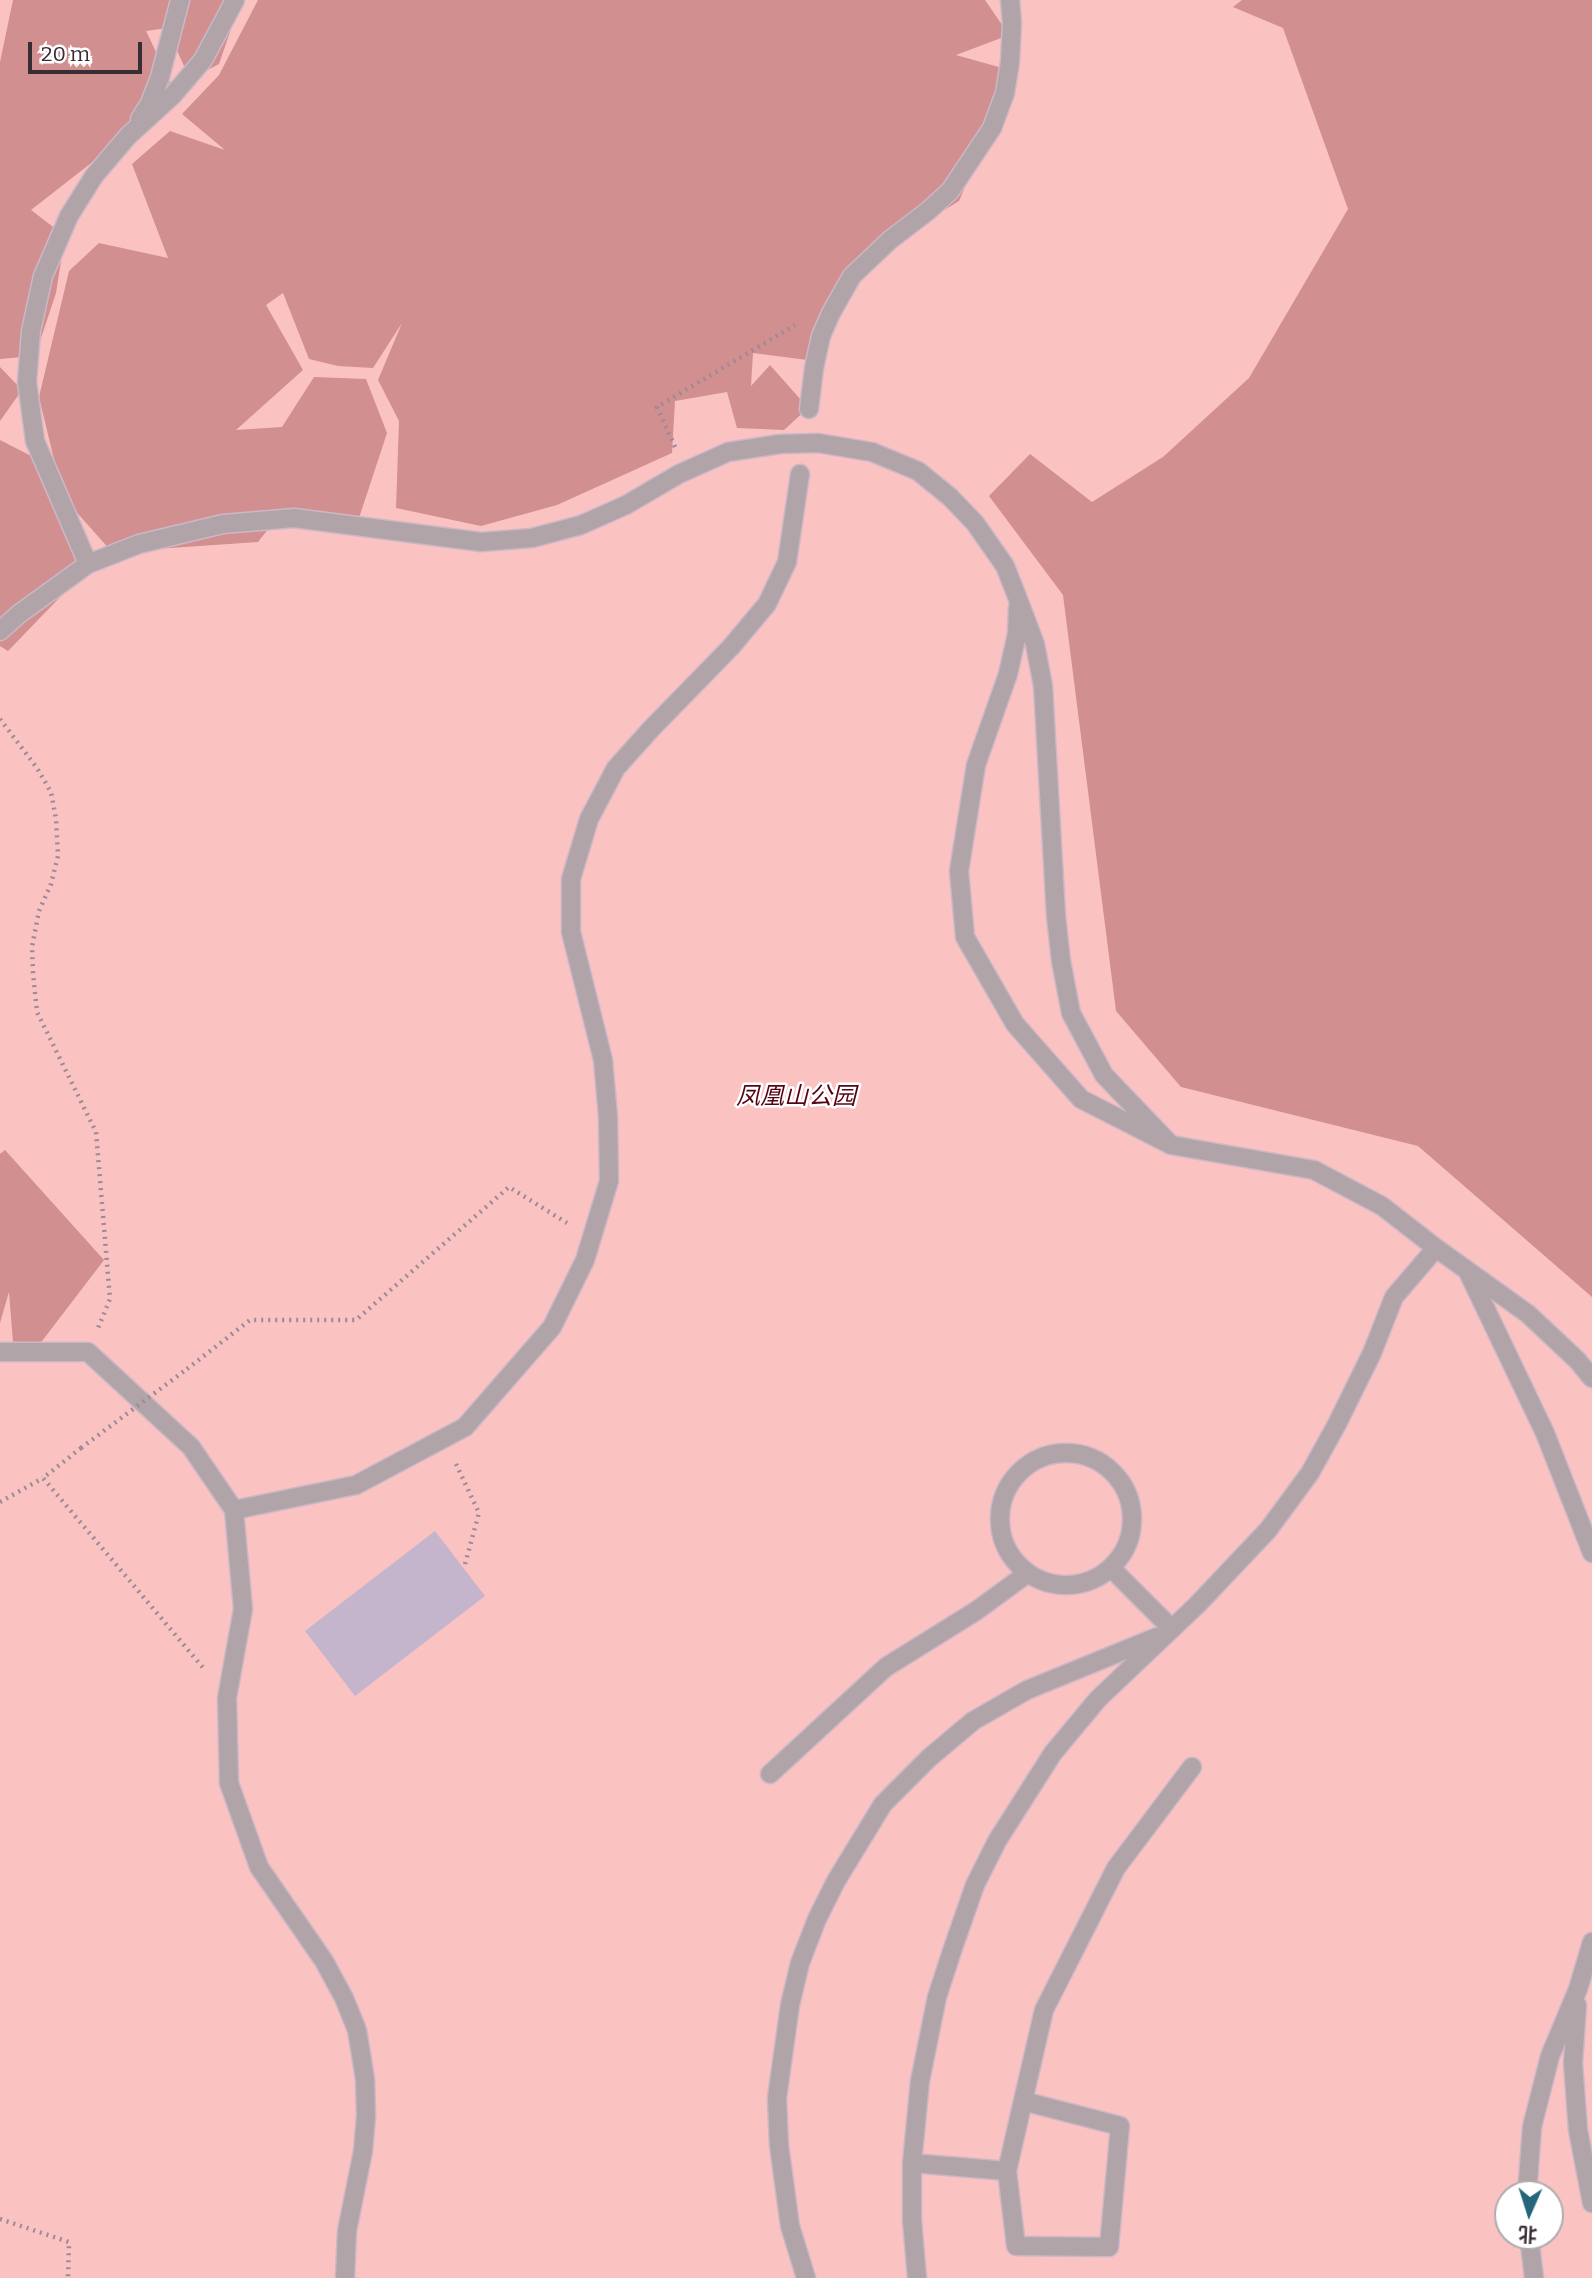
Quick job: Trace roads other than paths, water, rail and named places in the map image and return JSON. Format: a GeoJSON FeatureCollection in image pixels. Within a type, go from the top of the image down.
{"type":"FeatureCollection","features":[{"type":"Feature","properties":{"kind":"lane"},"geometry":{"type":"LineString","coordinates":[[88,564],[35,441],[27,382],[31,331],[43,276],[69,216],[94,176],[128,136],[150,103],[160,77],[180,0]]}},
{"type":"Feature","properties":{"kind":"lane"},"geometry":{"type":"LineString","coordinates":[[128,136],[173,95],[203,60],[235,0]]}},
{"type":"Feature","properties":{"kind":"lane"},"geometry":{"type":"LineString","coordinates":[[809,409],[821,337],[852,276],[890,240],[950,191],[992,128],[1005,93],[1010,62],[1010,0]]}},
{"type":"Feature","properties":{"kind":"lane"},"geometry":{"type":"LineString","coordinates":[[0,631],[88,564],[139,544],[223,524],[295,518],[481,542],[532,538],[581,525],[626,505],[686,471],[728,453],[780,444],[818,443],[872,452],[918,471],[950,497],[975,523],[1005,566],[1035,644],[1043,686],[1056,916],[1071,1013],[1104,1075],[1171,1145]]}},
{"type":"Feature","properties":{"kind":"lane"},"geometry":{"type":"LineString","coordinates":[[234,1510],[356,1485],[466,1427],[552,1327],[585,1260],[610,1181],[603,1060],[571,932],[571,879],[589,819],[616,768],[650,729],[723,656],[767,604],[787,562],[800,474]]}},
{"type":"Feature","properties":{"kind":"lane"},"geometry":{"type":"LineString","coordinates":[[1018,599],[1017,634],[1007,674],[975,765],[959,871],[965,937],[1015,1024],[1082,1099],[1171,1145],[1314,1170],[1382,1206],[1528,1314],[1577,1360],[1592,1378]]}},
{"type":"Feature","properties":{"kind":"lane"},"geometry":{"type":"LineString","coordinates":[[917,2278],[912,2220],[912,2164],[920,2081],[937,1997],[975,1885],[997,1840],[1053,1753],[1098,1699],[1219,1582],[1268,1530],[1310,1473],[1372,1353],[1394,1297],[1436,1248]]}},
{"type":"Feature","properties":{"kind":"lane"},"geometry":{"type":"LineString","coordinates":[[1466,1269],[1545,1433],[1592,1553]]}},
{"type":"Feature","properties":{"kind":"lane"},"geometry":{"type":"LineString","coordinates":[[0,1352],[88,1352],[191,1447],[234,1510],[243,1609],[227,1698],[229,1783],[259,1867],[324,1961],[344,1998],[357,2030],[365,2079],[363,2151],[347,2231],[345,2278]]}},
{"type":"Feature","properties":{"kind":"lane"},"geometry":{"type":"LineString","coordinates":[[1068,1452],[1090,1457],[1110,1469],[1124,1486],[1132,1507],[1132,1529],[1125,1551],[1111,1568],[1092,1580],[1070,1586],[1048,1583],[1028,1573],[1012,1559],[1002,1540],[999,1519],[1002,1498],[1013,1479],[1028,1464],[1047,1455],[1068,1452]]}},
{"type":"Feature","properties":{"kind":"lane"},"geometry":{"type":"LineString","coordinates":[[1111,1568],[1167,1631]]}},
{"type":"Feature","properties":{"kind":"lane"},"geometry":{"type":"LineString","coordinates":[[770,1774],[886,1667],[976,1611],[1028,1573]]}},
{"type":"Feature","properties":{"kind":"lane"},"geometry":{"type":"LineString","coordinates":[[806,2278],[790,2226],[779,2145],[777,2098],[781,2057],[800,1963],[817,1919],[836,1881],[883,1804],[929,1758],[973,1721],[1027,1690],[1167,1631]]}},
{"type":"Feature","properties":{"kind":"lane"},"geometry":{"type":"LineString","coordinates":[[1023,2101],[1120,2126],[1109,2247],[1016,2246],[1007,2171],[1023,2101],[1044,2010],[1116,1868],[1192,1767]]}},
{"type":"Feature","properties":{"kind":"lane"},"geometry":{"type":"LineString","coordinates":[[1528,2180],[1532,2127],[1550,2056],[1578,1989],[1592,1942]]}},
{"type":"Feature","properties":{"kind":"lane"},"geometry":{"type":"LineString","coordinates":[[1578,1989],[1573,2063],[1578,2130],[1592,2203]]}},
{"type":"Feature","properties":{"kind":"lane"},"geometry":{"type":"LineString","coordinates":[[912,2164],[1007,2171]]}},
{"type":"Feature","properties":{"kind":"lane"},"geometry":{"type":"LineString","coordinates":[[1531,2250],[1534,2278]]}},
{"type":"Feature","properties":{"kind":"park label","name":"凤凰山公园"},"geometry":{"type":"Point","coordinates":[796,1097]}}]}
